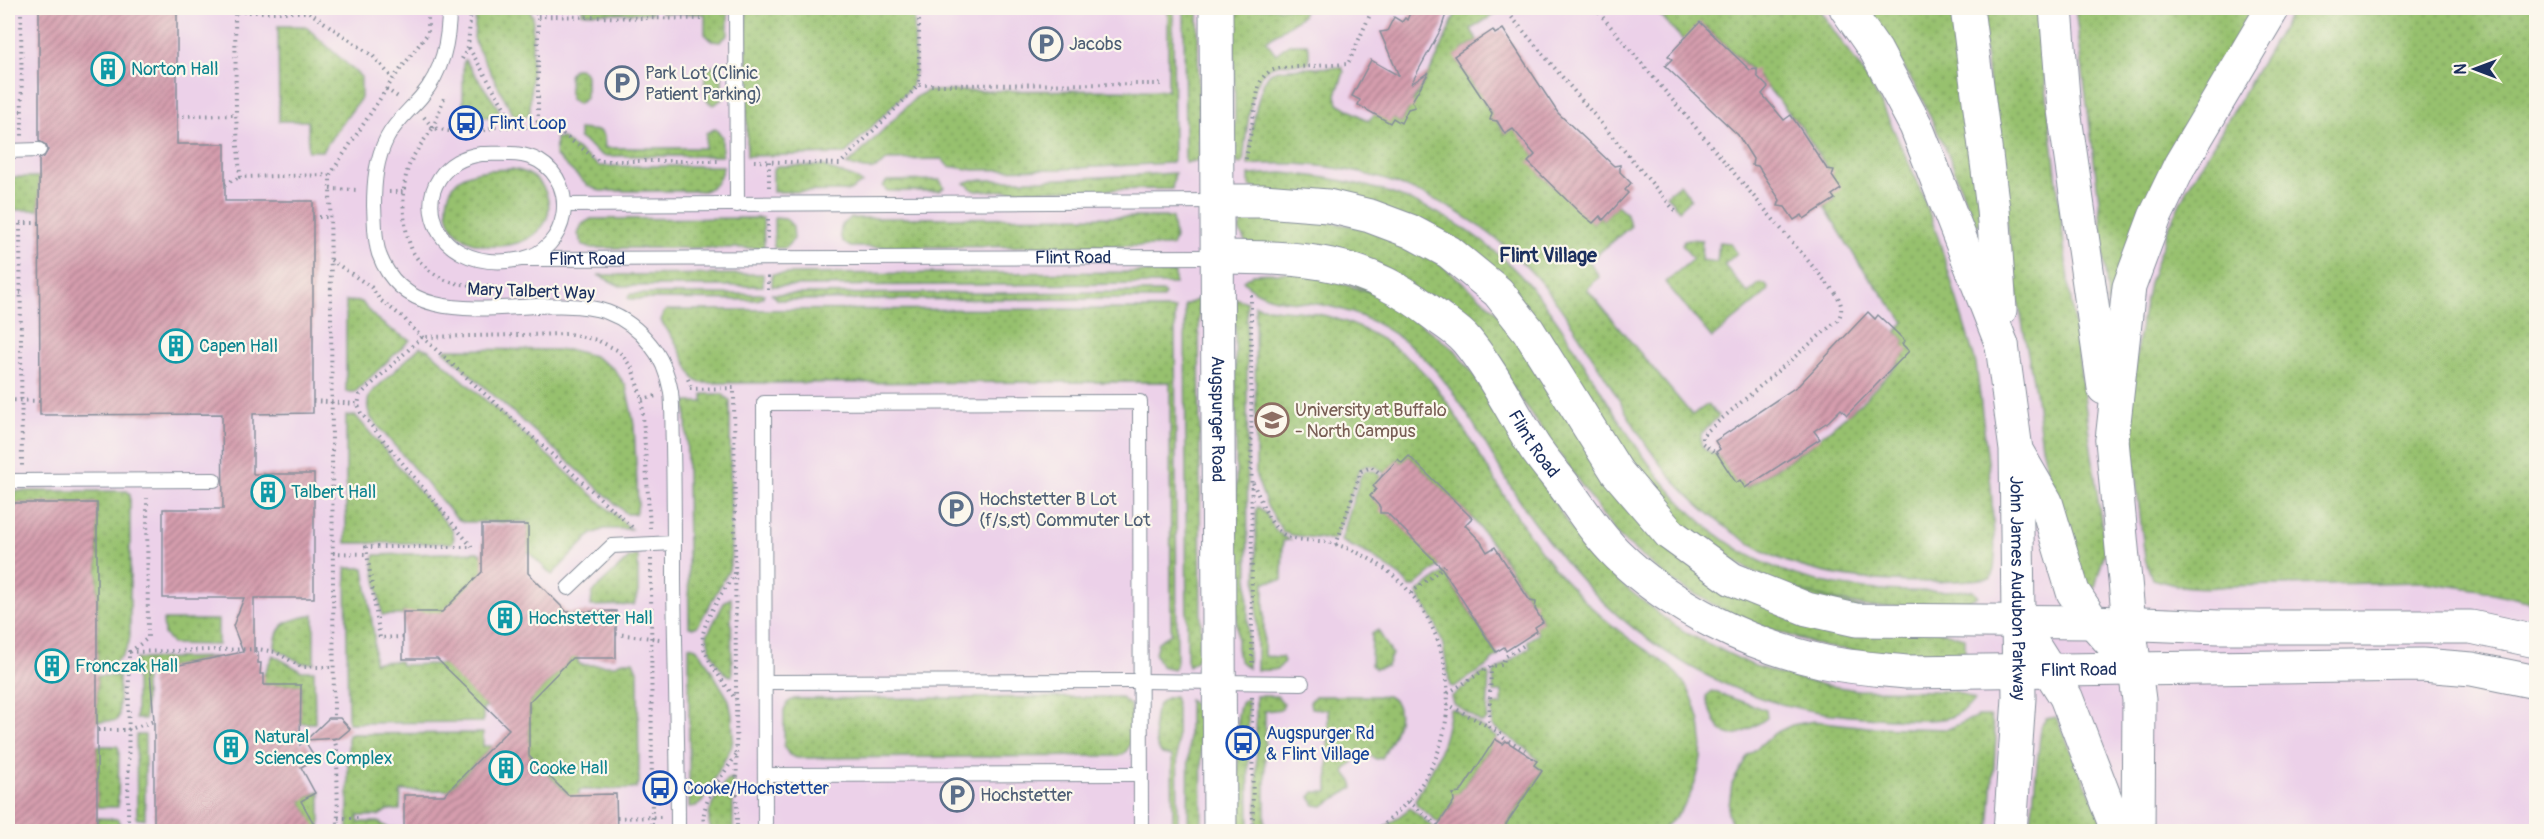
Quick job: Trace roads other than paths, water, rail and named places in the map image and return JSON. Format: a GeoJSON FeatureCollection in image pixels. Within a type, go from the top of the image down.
{"type":"FeatureCollection","features":[{"type":"Feature","properties":{"kind":"street","name":"Augspurger Road"},"geometry":{"type":"LineString","coordinates":[[1216,8],[1220,831]]}},
{"type":"Feature","properties":{"kind":"street"},"geometry":{"type":"LineString","coordinates":[[1846,8],[1876,51],[1916,126],[2002,345]]}},
{"type":"Feature","properties":{"kind":"street"},"geometry":{"type":"LineString","coordinates":[[1967,8],[1993,209],[2002,345]]}},
{"type":"Feature","properties":{"kind":"street"},"geometry":{"type":"LineString","coordinates":[[2056,8],[2064,111],[2112,440],[2129,624],[2139,700],[2138,831]]}},
{"type":"Feature","properties":{"kind":"street"},"geometry":{"type":"LineString","coordinates":[[2112,440],[2129,287],[2151,227],[2180,165],[2273,8]]}},
{"type":"Feature","properties":{"kind":"street"},"geometry":{"type":"LineString","coordinates":[[1217,201],[1263,201],[1328,206],[1370,216],[1410,231],[1449,252],[1498,292],[1528,330],[1617,472],[1670,534],[1732,579],[1807,609],[1856,620],[2093,622],[2324,628],[2471,627],[2536,641]]}},
{"type":"Feature","properties":{"kind":"street","name":"Flint Road"},"geometry":{"type":"LineString","coordinates":[[1218,257],[1306,259],[1338,265],[1387,282],[1417,301],[1465,339],[1489,372],[1535,448],[1617,555],[1662,590],[1708,619],[1784,651],[1840,665],[1906,672],[2422,665],[2472,669],[2536,682]]}},
{"type":"Feature","properties":{"kind":"street","name":"John James Audubon Parkway"},"geometry":{"type":"LineString","coordinates":[[2002,345],[2016,450],[2018,621]]}},
{"type":"Feature","properties":{"kind":"street"},"geometry":{"type":"LineString","coordinates":[[2016,450],[2046,502],[2073,592],[2093,622],[2135,669]]}},
{"type":"Feature","properties":{"kind":"street"},"geometry":{"type":"LineString","coordinates":[[2018,621],[2034,670],[2066,697],[2118,831]]}},
{"type":"Feature","properties":{"kind":"street","name":"John James Audubon Parkway"},"geometry":{"type":"LineString","coordinates":[[2010,831],[2019,717],[2034,670]]}},
{"type":"Feature","properties":{"kind":"lane","name":"Mary Talbert Way"},"geometry":{"type":"LineString","coordinates":[[449,8],[448,38],[438,70],[420,98],[397,122],[381,151],[374,191],[375,229],[379,254],[391,276],[399,285],[432,304],[466,307],[577,307],[607,312],[632,325],[651,344],[665,370],[671,392],[678,831]]}},
{"type":"Feature","properties":{"kind":"lane"},"geometry":{"type":"LineString","coordinates":[[736,8],[737,205]]}},
{"type":"Feature","properties":{"kind":"lane"},"geometry":{"type":"LineString","coordinates":[[8,151],[39,150]]}},
{"type":"Feature","properties":{"kind":"lane"},"geometry":{"type":"LineString","coordinates":[[472,155],[524,155],[540,162],[553,174],[561,189],[564,205],[561,224],[553,240],[540,252],[524,259],[472,259],[456,252],[443,240],[434,224],[432,207],[434,189],[443,174],[456,162],[472,155]]}},
{"type":"Feature","properties":{"kind":"lane"},"geometry":{"type":"LineString","coordinates":[[564,205],[1217,201]]}},
{"type":"Feature","properties":{"kind":"lane","name":"Flint Road"},"geometry":{"type":"LineString","coordinates":[[524,259],[1218,257]]}},
{"type":"Feature","properties":{"kind":"lane"},"geometry":{"type":"LineString","coordinates":[[765,831],[764,403],[1140,402],[1141,831]]}},
{"type":"Feature","properties":{"kind":"lane"},"geometry":{"type":"LineString","coordinates":[[8,481],[214,480]]}},
{"type":"Feature","properties":{"kind":"lane"},"geometry":{"type":"LineString","coordinates":[[568,588],[612,546],[674,543]]}},
{"type":"Feature","properties":{"kind":"lane"},"geometry":{"type":"LineString","coordinates":[[765,682],[1302,683]]}},
{"type":"Feature","properties":{"kind":"lane"},"geometry":{"type":"LineString","coordinates":[[765,775],[1141,774]]}},
{"type":"Feature","properties":{"kind":"place","name":"Jacobs"},"geometry":{"type":"Point","coordinates":[1046,44]}},
{"type":"Feature","properties":{"kind":"place","name":"Norton Hall"},"geometry":{"type":"Point","coordinates":[108,69]}},
{"type":"Feature","properties":{"kind":"place","name":"Park Lot (Clinic Patient Parking)"},"geometry":{"type":"Point","coordinates":[622,83]}},
{"type":"Feature","properties":{"kind":"place","name":"Flint Loop"},"geometry":{"type":"Point","coordinates":[466,123]}},
{"type":"Feature","properties":{"kind":"place","name":"Capen Hall"},"geometry":{"type":"Point","coordinates":[176,346]}},
{"type":"Feature","properties":{"kind":"place","name":"University at Buffalo - North Campus"},"geometry":{"type":"Point","coordinates":[1272,420]}},
{"type":"Feature","properties":{"kind":"place","name":"Talbert Hall"},"geometry":{"type":"Point","coordinates":[268,492]}},
{"type":"Feature","properties":{"kind":"place","name":"Hochstetter B Lot (f/s,st) Commuter Lot"},"geometry":{"type":"Point","coordinates":[956,509]}},
{"type":"Feature","properties":{"kind":"place","name":"Hochstetter Hall"},"geometry":{"type":"Point","coordinates":[505,618]}},
{"type":"Feature","properties":{"kind":"place","name":"Fronczak Hall"},"geometry":{"type":"Point","coordinates":[52,666]}},
{"type":"Feature","properties":{"kind":"place","name":"Augspurger Rd & Flint Village"},"geometry":{"type":"Point","coordinates":[1243,743]}},
{"type":"Feature","properties":{"kind":"place","name":"Natural Sciences Complex"},"geometry":{"type":"Point","coordinates":[231,747]}},
{"type":"Feature","properties":{"kind":"place","name":"Cooke Hall"},"geometry":{"type":"Point","coordinates":[506,768]}},
{"type":"Feature","properties":{"kind":"place","name":"Cooke/Hochstetter"},"geometry":{"type":"Point","coordinates":[660,788]}},
{"type":"Feature","properties":{"kind":"place","name":"Hochstetter"},"geometry":{"type":"Point","coordinates":[957,795]}},
{"type":"Feature","properties":{"kind":"district","name":"Flint Village"},"geometry":{"type":"Point","coordinates":[1548,255]}}]}
